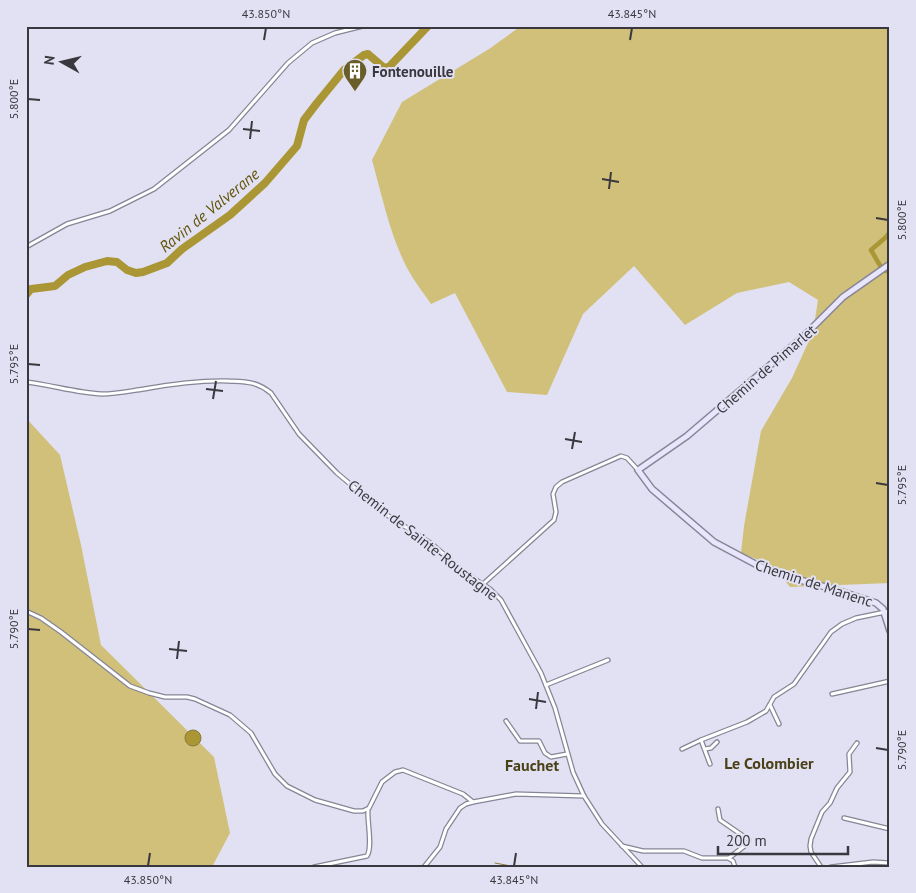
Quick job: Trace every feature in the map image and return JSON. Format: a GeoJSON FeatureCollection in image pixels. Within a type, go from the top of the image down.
{"type":"FeatureCollection","features":[{"type":"Feature","properties":{"kind":"street"},"geometry":{"type":"LineString","coordinates":[[26,246],[67,224],[110,211],[154,189],[228,130],[288,63],[312,43],[335,33],[363,26]]}},
{"type":"Feature","properties":{"kind":"street","name":"Chemin de Pimarlet"},"geometry":{"type":"LineString","coordinates":[[638,470],[687,436],[803,337],[843,297],[890,264]]}},
{"type":"Feature","properties":{"kind":"street","name":"Chemin de Sainte-Roustagne"},"geometry":{"type":"LineString","coordinates":[[26,382],[44,384],[71,391],[103,394],[210,380],[247,382],[262,385],[271,393],[299,434],[336,473],[387,515],[448,556],[464,572],[494,592],[504,604],[535,661],[546,686],[555,708],[567,754],[584,796],[602,824],[642,867]]}},
{"type":"Feature","properties":{"kind":"street","name":"Chemin de Manenc"},"geometry":{"type":"LineString","coordinates":[[483,584],[554,520],[556,512],[553,494],[559,484],[620,456],[627,458],[652,489],[697,528],[749,562],[876,603],[887,612]]}},
{"type":"Feature","properties":{"kind":"street"},"geometry":{"type":"LineString","coordinates":[[26,611],[41,618],[61,632],[130,686],[165,697],[195,699],[230,715],[251,733],[275,774],[290,787],[328,805],[357,812],[368,810]]}},
{"type":"Feature","properties":{"kind":"street"},"geometry":{"type":"LineString","coordinates":[[682,750],[701,740],[747,722],[766,711],[774,697],[794,684],[831,632],[842,624],[852,619],[887,612],[890,631]]}},
{"type":"Feature","properties":{"kind":"street"},"geometry":{"type":"LineString","coordinates":[[546,686],[608,660]]}},
{"type":"Feature","properties":{"kind":"street"},"geometry":{"type":"LineString","coordinates":[[832,694],[890,681]]}},
{"type":"Feature","properties":{"kind":"street"},"geometry":{"type":"LineString","coordinates":[[770,705],[779,724]]}},
{"type":"Feature","properties":{"kind":"street"},"geometry":{"type":"LineString","coordinates":[[506,721],[520,741],[538,741],[551,757],[567,754]]}},
{"type":"Feature","properties":{"kind":"street"},"geometry":{"type":"LineString","coordinates":[[701,740],[710,764]]}},
{"type":"Feature","properties":{"kind":"street"},"geometry":{"type":"LineString","coordinates":[[704,749],[712,747],[717,742]]}},
{"type":"Feature","properties":{"kind":"street"},"geometry":{"type":"LineString","coordinates":[[821,867],[812,852],[811,839],[822,812],[850,772],[849,754],[857,743]]}},
{"type":"Feature","properties":{"kind":"street"},"geometry":{"type":"LineString","coordinates":[[314,867],[362,857],[369,853],[368,810],[382,782],[395,772],[404,770],[463,794],[473,802]]}},
{"type":"Feature","properties":{"kind":"street"},"geometry":{"type":"LineString","coordinates":[[424,867],[440,847],[446,829],[460,808],[466,804],[516,794],[584,796]]}},
{"type":"Feature","properties":{"kind":"street"},"geometry":{"type":"LineString","coordinates":[[621,846],[643,850],[684,850],[702,858],[730,858],[747,844],[749,840],[720,819],[718,809]]}},
{"type":"Feature","properties":{"kind":"street"},"geometry":{"type":"LineString","coordinates":[[844,818],[890,829]]}},
{"type":"Feature","properties":{"kind":"street"},"geometry":{"type":"LineString","coordinates":[[730,858],[735,867]]}},
{"type":"Feature","properties":{"kind":"street"},"geometry":{"type":"LineString","coordinates":[[831,867],[873,862],[890,863]]}},
{"type":"Feature","properties":{"kind":"shaded area"},"geometry":{"type":"Polygon","coordinates":[[[521,26],[890,26],[890,583],[790,587],[773,566],[741,553],[761,431],[792,378],[813,332],[818,300],[789,282],[737,293],[685,325],[634,266],[583,314],[547,395],[507,392],[455,293],[431,304],[416,282],[407,268],[396,242],[372,160],[402,102],[489,49],[521,26]]]}},
{"type":"Feature","properties":{"kind":"shaded area"},"geometry":{"type":"Polygon","coordinates":[[[26,418],[60,455],[81,545],[101,645],[214,757],[230,833],[212,867],[26,867],[26,418]]]}},
{"type":"Feature","properties":{"kind":"shaded area"},"geometry":{"type":"Polygon","coordinates":[[[193,730],[199,732],[201,738],[199,744],[193,746],[187,744],[185,738],[187,732],[193,730]]]}},
{"type":"Feature","properties":{"kind":"waterway","name":"Ravin de Valverane"},"geometry":{"type":"LineString","coordinates":[[26,295],[31,289],[55,286],[68,275],[85,267],[107,261],[117,262],[127,270],[136,273],[167,263],[182,249],[230,215],[265,183],[297,146],[304,120],[344,70],[368,54],[383,67],[388,68],[428,26]]}},
{"type":"Feature","properties":{"kind":"waterway"},"geometry":{"type":"LineString","coordinates":[[890,232],[871,250],[882,269],[890,270]]}},
{"type":"Feature","properties":{"kind":"waterway"},"geometry":{"type":"LineString","coordinates":[[495,863],[516,867]]}},
{"type":"Feature","properties":{"kind":"place","name":"Fontenouille"},"geometry":{"type":"Point","coordinates":[355,92]}},
{"type":"Feature","properties":{"kind":"district","name":"Le Colombier"},"geometry":{"type":"Point","coordinates":[769,763]}},
{"type":"Feature","properties":{"kind":"district","name":"Fauchet"},"geometry":{"type":"Point","coordinates":[532,765]}}]}
